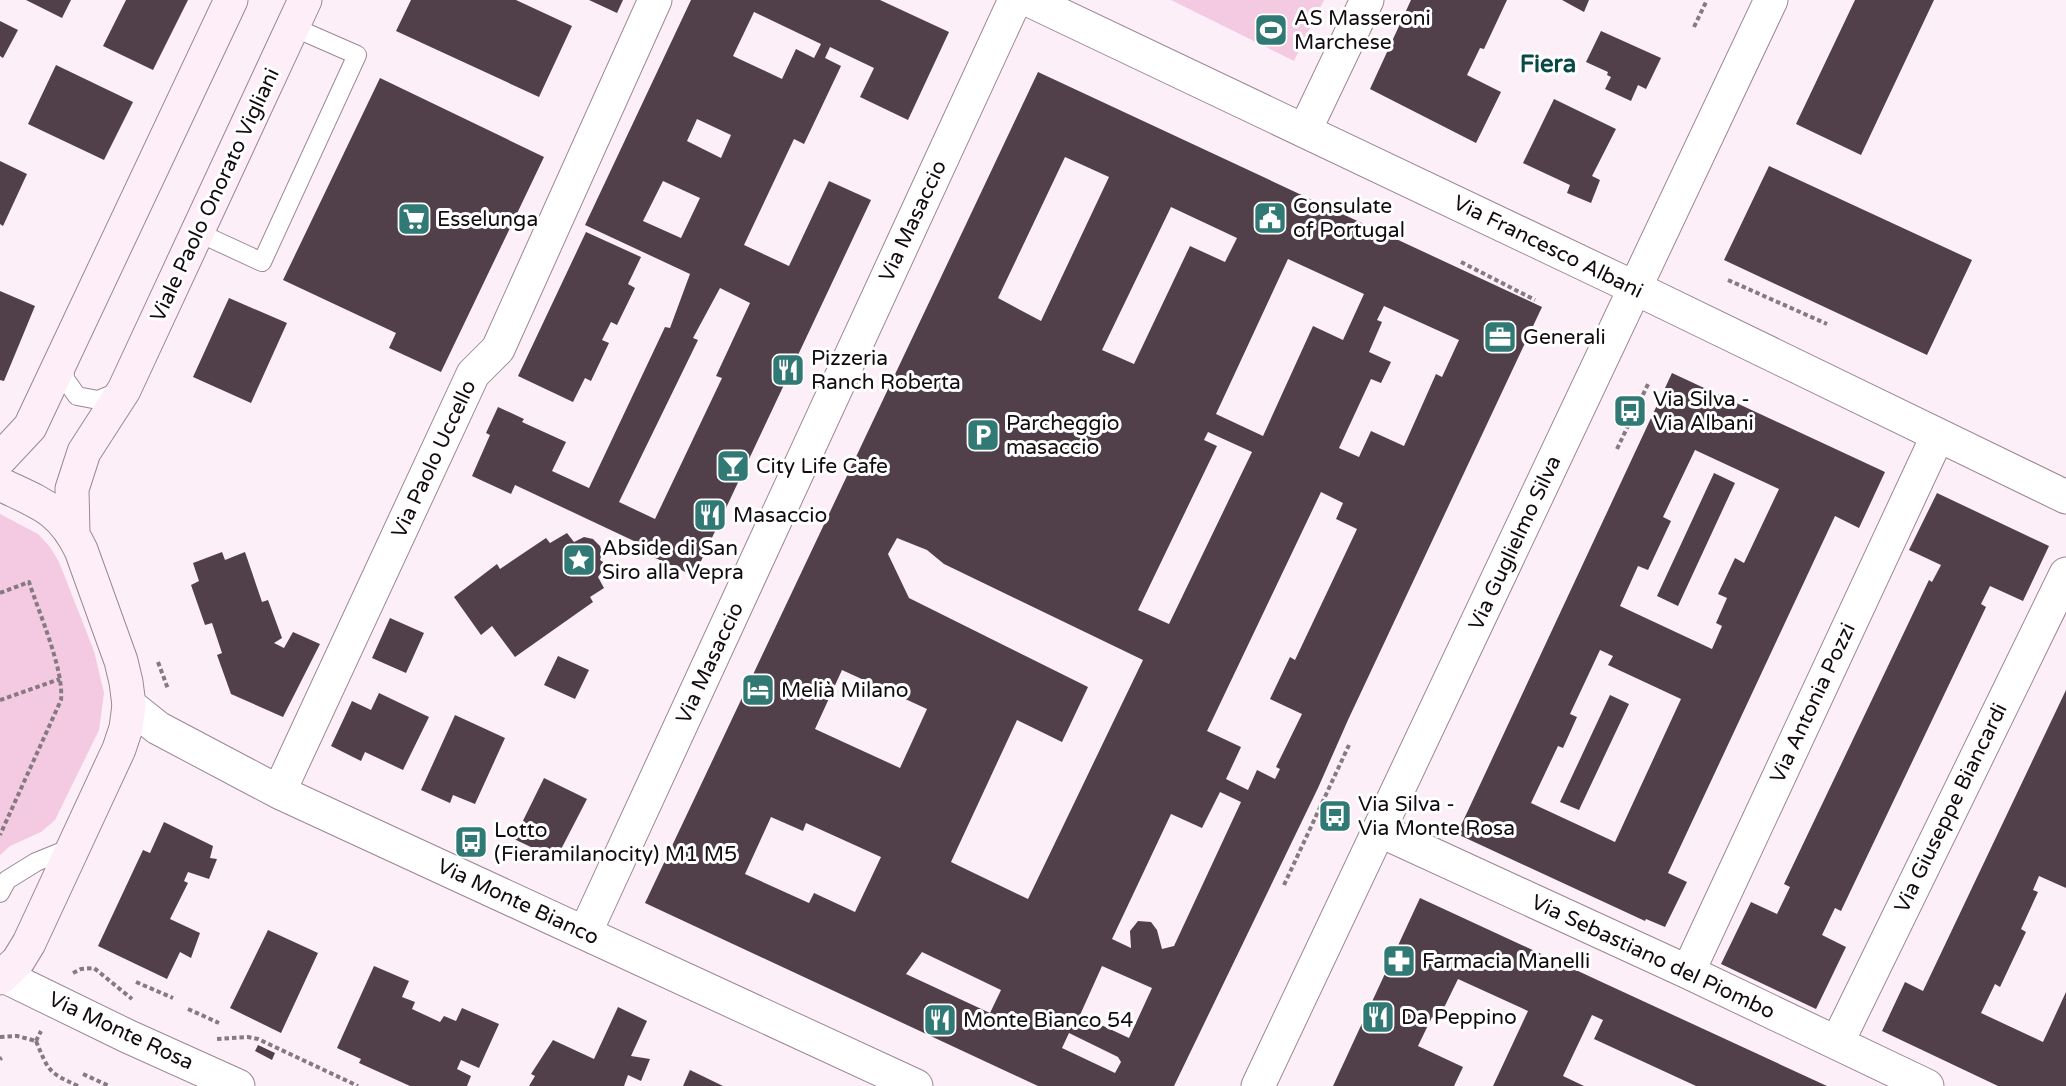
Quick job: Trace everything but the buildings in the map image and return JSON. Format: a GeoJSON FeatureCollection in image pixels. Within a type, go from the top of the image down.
{"type":"FeatureCollection","features":[{"type":"Feature","properties":{"kind":"street"},"geometry":{"type":"LineString","coordinates":[[0,459],[30,426],[231,0]]}},
{"type":"Feature","properties":{"kind":"street","name":"Via Paolo Uccello"},"geometry":{"type":"LineString","coordinates":[[279,792],[473,374],[498,349],[655,0]]}},
{"type":"Feature","properties":{"kind":"street","name":"Via Masaccio"},"geometry":{"type":"LineString","coordinates":[[585,933],[1015,0]]}},
{"type":"Feature","properties":{"kind":"street","name":"Via Francesco Albani"},"geometry":{"type":"LineString","coordinates":[[1029,0],[1635,288],[2066,497]]}},
{"type":"Feature","properties":{"kind":"street"},"geometry":{"type":"LineString","coordinates":[[1305,130],[1367,0]]}},
{"type":"Feature","properties":{"kind":"street","name":"Via Guglielmo Silva"},"geometry":{"type":"LineString","coordinates":[[1258,1086],[1771,0]]}},
{"type":"Feature","properties":{"kind":"street","name":"Viale Paolo Onorato Vigliani"},"geometry":{"type":"LineString","coordinates":[[72,533],[72,489],[84,452],[123,390],[299,14]]}},
{"type":"Feature","properties":{"kind":"street","name":"Via Antonia Pozzi"},"geometry":{"type":"LineString","coordinates":[[1688,972],[1938,435]]}},
{"type":"Feature","properties":{"kind":"street"},"geometry":{"type":"LineString","coordinates":[[0,484],[45,507],[61,518],[72,533],[83,556],[121,661],[129,705],[126,728],[119,749],[29,943],[18,961],[2,977]]}},
{"type":"Feature","properties":{"kind":"street","name":"Via Giuseppe Biancardi"},"geometry":{"type":"LineString","coordinates":[[1837,1043],[2066,574]]}},
{"type":"Feature","properties":{"kind":"street","name":"Via Monte Bianco"},"geometry":{"type":"LineString","coordinates":[[129,705],[158,728],[279,792],[916,1086]]}},
{"type":"Feature","properties":{"kind":"street","name":"Via Sebastiano del Piombo"},"geometry":{"type":"LineString","coordinates":[[1379,830],[1688,972],[1927,1086]]}},
{"type":"Feature","properties":{"kind":"street","name":"Via Monte Rosa"},"geometry":{"type":"LineString","coordinates":[[2,977],[238,1086]]}},
{"type":"Feature","properties":{"kind":"lane"},"geometry":{"type":"LineString","coordinates":[[197,232],[262,262],[357,56],[299,14]]}},
{"type":"Feature","properties":{"kind":"lane"},"geometry":{"type":"LineString","coordinates":[[64,354],[65,379],[77,396],[98,400],[123,390]]}},
{"type":"Feature","properties":{"kind":"lane"},"geometry":{"type":"LineString","coordinates":[[0,893],[7,880],[36,862],[74,846]]}},
{"type":"Feature","properties":{"kind":"path"},"geometry":{"type":"LineString","coordinates":[[1694,27],[1707,0]]}},
{"type":"Feature","properties":{"kind":"path"},"geometry":{"type":"LineString","coordinates":[[1461,262],[1535,300]]}},
{"type":"Feature","properties":{"kind":"path"},"geometry":{"type":"LineString","coordinates":[[1728,280],[1827,324]]}},
{"type":"Feature","properties":{"kind":"path"},"geometry":{"type":"LineString","coordinates":[[1617,450],[1649,382]]}},
{"type":"Feature","properties":{"kind":"path"},"geometry":{"type":"LineString","coordinates":[[0,592],[29,582],[60,679],[61,700],[0,836]]}},
{"type":"Feature","properties":{"kind":"path"},"geometry":{"type":"LineString","coordinates":[[157,661],[168,689]]}},
{"type":"Feature","properties":{"kind":"path"},"geometry":{"type":"LineString","coordinates":[[0,700],[60,679]]}},
{"type":"Feature","properties":{"kind":"path"},"geometry":{"type":"LineString","coordinates":[[1284,885],[1349,745]]}},
{"type":"Feature","properties":{"kind":"path","name":"Via Monte Rosa"},"geometry":{"type":"LineString","coordinates":[[70,975],[81,969],[93,968],[139,1004]]}},
{"type":"Feature","properties":{"kind":"path"},"geometry":{"type":"LineString","coordinates":[[136,982],[173,998]]}},
{"type":"Feature","properties":{"kind":"path"},"geometry":{"type":"LineString","coordinates":[[188,1009],[219,1023]]}},
{"type":"Feature","properties":{"kind":"path"},"geometry":{"type":"LineString","coordinates":[[0,1037],[17,1036],[36,1041],[54,1075],[78,1086]]}},
{"type":"Feature","properties":{"kind":"path","name":"Via Monte Rosa"},"geometry":{"type":"LineString","coordinates":[[211,1037],[258,1039],[358,1086]]}},
{"type":"Feature","properties":{"kind":"path"},"geometry":{"type":"LineString","coordinates":[[83,1074],[109,1086]]}},
{"type":"Feature","properties":{"kind":"shaded area","name":"AS Masseroni Marchese"},"geometry":{"type":"Polygon","coordinates":[[[1171,0],[1324,0],[1294,61],[1171,0]]]}},
{"type":"Feature","properties":{"kind":"shaded area"},"geometry":{"type":"Polygon","coordinates":[[[0,514],[38,534],[50,547],[59,562],[94,651],[104,693],[99,730],[55,820],[41,832],[10,846],[0,855],[0,514]]]}},
{"type":"Feature","properties":{"kind":"place","name":"AS Masseroni Marchese"},"geometry":{"type":"Point","coordinates":[1271,30]}},
{"type":"Feature","properties":{"kind":"place","name":"Consulate of Portugal"},"geometry":{"type":"Point","coordinates":[1270,218]}},
{"type":"Feature","properties":{"kind":"place","name":"Esselunga"},"geometry":{"type":"Point","coordinates":[414,219]}},
{"type":"Feature","properties":{"kind":"place","name":"Generali"},"geometry":{"type":"Point","coordinates":[1500,337]}},
{"type":"Feature","properties":{"kind":"place","name":"Pizzeria Ranch Roberta"},"geometry":{"type":"Point","coordinates":[788,370]}},
{"type":"Feature","properties":{"kind":"place","name":"Via Silva - Via Albani"},"geometry":{"type":"Point","coordinates":[1630,411]}},
{"type":"Feature","properties":{"kind":"place","name":"Parcheggio masaccio"},"geometry":{"type":"Point","coordinates":[983,435]}},
{"type":"Feature","properties":{"kind":"place","name":"City Life Cafe"},"geometry":{"type":"Point","coordinates":[733,466]}},
{"type":"Feature","properties":{"kind":"place","name":"Masaccio"},"geometry":{"type":"Point","coordinates":[710,515]}},
{"type":"Feature","properties":{"kind":"place","name":"Abside di San Siro alla Vepra"},"geometry":{"type":"Point","coordinates":[579,560]}},
{"type":"Feature","properties":{"kind":"place","name":"Melià Milano"},"geometry":{"type":"Point","coordinates":[758,690]}},
{"type":"Feature","properties":{"kind":"place","name":"Via Silva - Via Monte Rosa"},"geometry":{"type":"Point","coordinates":[1335,816]}},
{"type":"Feature","properties":{"kind":"place","name":"Lotto (Fieramilanocity) M1 M5"},"geometry":{"type":"Point","coordinates":[471,842]}},
{"type":"Feature","properties":{"kind":"place","name":"Farmacia Manelli"},"geometry":{"type":"Point","coordinates":[1399,961]}},
{"type":"Feature","properties":{"kind":"place","name":"Da Peppino"},"geometry":{"type":"Point","coordinates":[1378,1017]}},
{"type":"Feature","properties":{"kind":"place","name":"Monte Bianco 54"},"geometry":{"type":"Point","coordinates":[940,1020]}},
{"type":"Feature","properties":{"kind":"district","name":"Fiera"},"geometry":{"type":"Point","coordinates":[1548,64]}}]}
